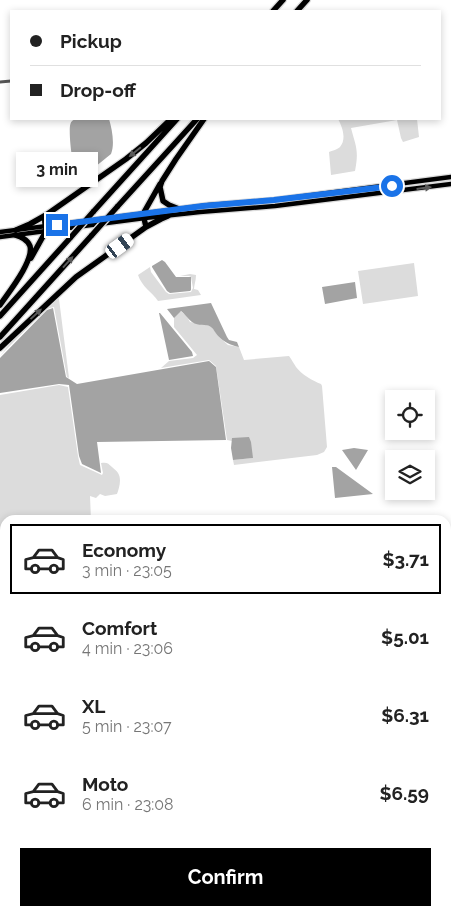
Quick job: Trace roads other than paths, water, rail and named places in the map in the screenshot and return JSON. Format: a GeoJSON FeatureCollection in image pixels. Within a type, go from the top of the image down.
{"type":"FeatureCollection","features":[{"type":"Feature","properties":{"kind":"highway"},"geometry":{"type":"LineString","coordinates":[[274,10],[283,0]]}},
{"type":"Feature","properties":{"kind":"highway"},"geometry":{"type":"LineString","coordinates":[[298,10],[308,0]]}},
{"type":"Feature","properties":{"kind":"highway"},"geometry":{"type":"LineString","coordinates":[[20,276],[30,253],[30,247],[15,232],[46,215],[131,155],[170,120]]}},
{"type":"Feature","properties":{"kind":"highway"},"geometry":{"type":"LineString","coordinates":[[0,316],[176,120]]}},
{"type":"Feature","properties":{"kind":"highway"},"geometry":{"type":"LineString","coordinates":[[0,337],[196,120]]}},
{"type":"Feature","properties":{"kind":"highway"},"geometry":{"type":"LineString","coordinates":[[146,227],[144,216],[162,181],[203,120]]}},
{"type":"Feature","properties":{"kind":"highway"},"geometry":{"type":"LineString","coordinates":[[162,181],[160,187],[163,201],[179,209]]}},
{"type":"Feature","properties":{"kind":"highway"},"geometry":{"type":"LineString","coordinates":[[0,305],[20,276],[46,228],[44,219],[46,215]]}},
{"type":"Feature","properties":{"kind":"highway"},"geometry":{"type":"LineString","coordinates":[[0,348],[76,276],[146,227],[168,216]]}},
{"type":"Feature","properties":{"kind":"main road"},"geometry":{"type":"LineString","coordinates":[[0,232],[15,232],[144,216],[209,205],[274,200],[451,177]]}},
{"type":"Feature","properties":{"kind":"main road"},"geometry":{"type":"LineString","coordinates":[[144,216],[168,216],[275,206],[451,184]]}},
{"type":"Feature","properties":{"kind":"main road"},"geometry":{"type":"LineString","coordinates":[[341,198],[347,191]]}},
{"type":"Feature","properties":{"kind":"main road"},"geometry":{"type":"LineString","coordinates":[[334,193],[341,198]]}},
{"type":"Feature","properties":{"kind":"main road"},"geometry":{"type":"LineString","coordinates":[[0,237],[15,232]]}}]}
